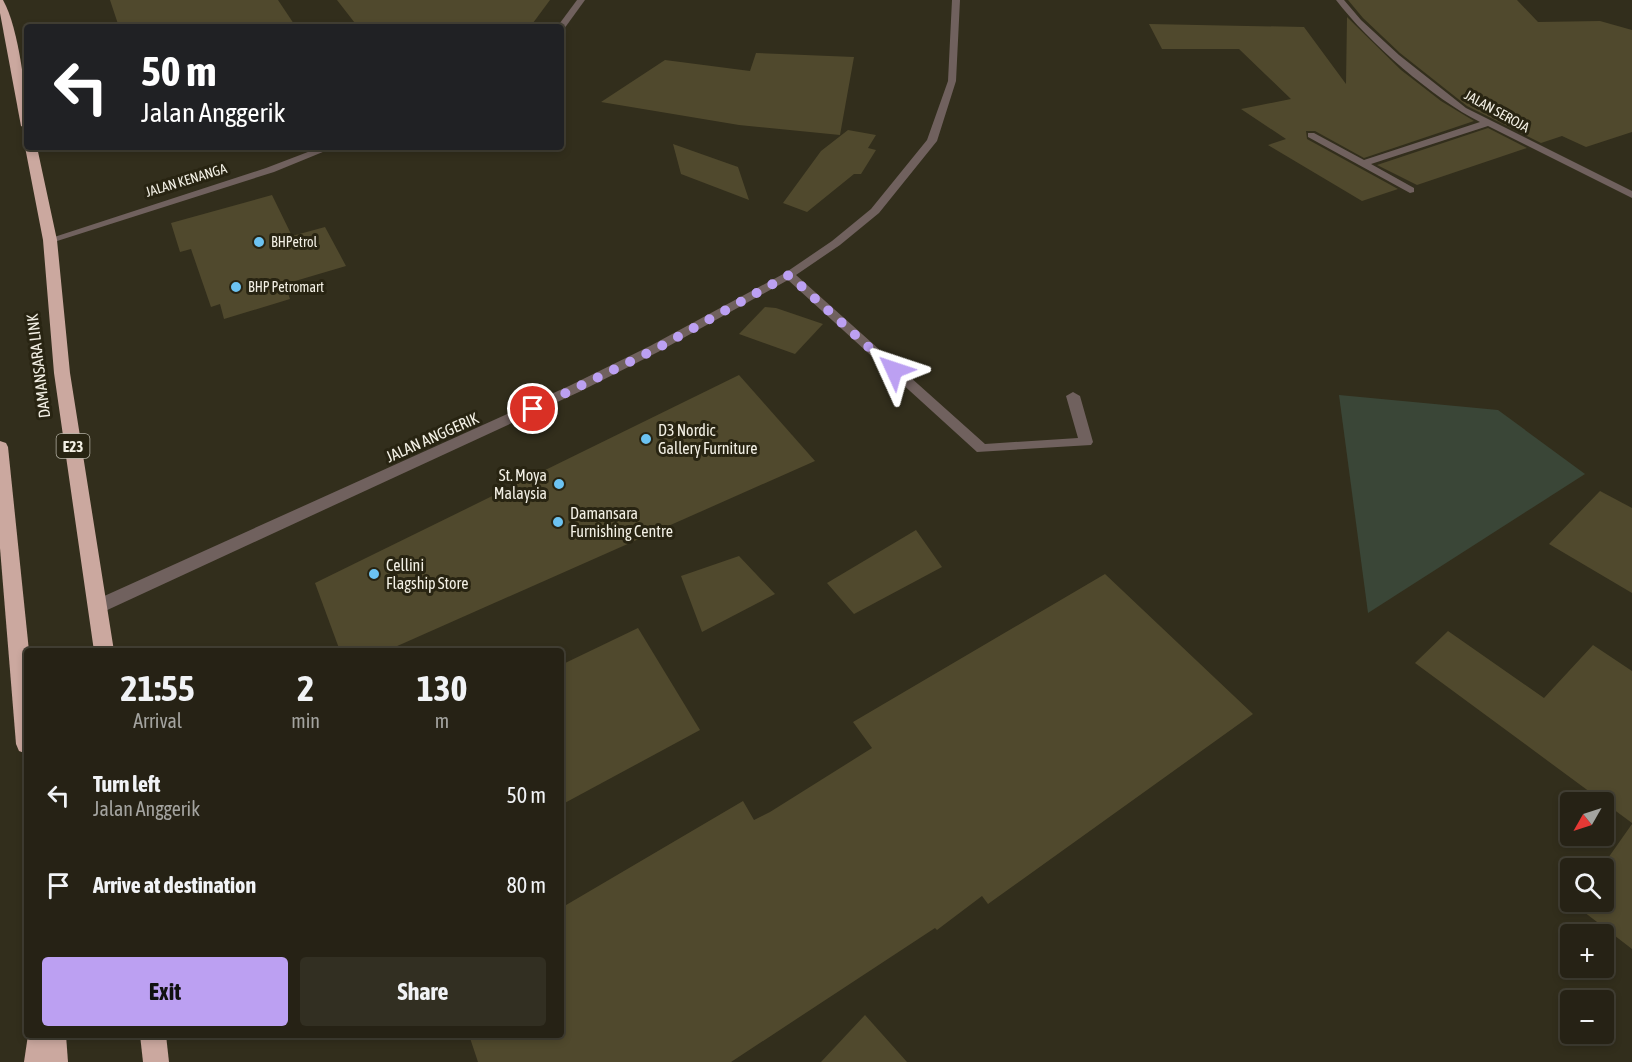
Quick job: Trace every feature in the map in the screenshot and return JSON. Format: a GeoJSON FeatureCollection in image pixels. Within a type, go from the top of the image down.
{"type":"FeatureCollection","features":[{"type":"Feature","properties":{"kind":"highway"},"geometry":{"type":"LineString","coordinates":[[2,1],[24,111]]}},
{"type":"Feature","properties":{"kind":"highway","name":"DAMANSARA LINK"},"geometry":{"type":"LineString","coordinates":[[32,150],[50,240],[62,374],[104,648]]}},
{"type":"Feature","properties":{"kind":"highway"},"geometry":{"type":"LineString","coordinates":[[0,447],[24,711]]}},
{"type":"Feature","properties":{"kind":"highway"},"geometry":{"type":"LineString","coordinates":[[37,1062],[41,1038]]}},
{"type":"Feature","properties":{"kind":"highway"},"geometry":{"type":"LineString","coordinates":[[53,1038],[55,1062]]}},
{"type":"Feature","properties":{"kind":"street"},"geometry":{"type":"LineString","coordinates":[[563,24],[581,0]]}},
{"type":"Feature","properties":{"kind":"street","name":"JALAN ANGGERIK"},"geometry":{"type":"LineString","coordinates":[[97,607],[498,426],[654,350],[789,275],[836,243],[875,211],[932,141],[952,81],[956,0]]}},
{"type":"Feature","properties":{"kind":"street","name":"JALAN SEROJA"},"geometry":{"type":"LineString","coordinates":[[1340,0],[1358,22],[1396,57],[1463,110],[1632,195]]}},
{"type":"Feature","properties":{"kind":"street"},"geometry":{"type":"LineString","coordinates":[[1362,164],[1488,123]]}},
{"type":"Feature","properties":{"kind":"street"},"geometry":{"type":"LineString","coordinates":[[1311,135],[1410,190]]}},
{"type":"Feature","properties":{"kind":"street","name":"JALAN KENANGA"},"geometry":{"type":"LineString","coordinates":[[50,240],[270,170],[322,150]]}},
{"type":"Feature","properties":{"kind":"street"},"geometry":{"type":"LineString","coordinates":[[789,275],[982,449],[1086,442],[1073,396]]}},
{"type":"Feature","properties":{"kind":"green space"},"geometry":{"type":"Polygon","coordinates":[[[1339,395],[1498,410],[1585,474],[1368,613],[1339,395]]]}},
{"type":"Feature","properties":{"kind":"building"},"geometry":{"type":"Polygon","coordinates":[[[110,0],[278,0],[294,24],[118,24],[110,0]]]}},
{"type":"Feature","properties":{"kind":"building"},"geometry":{"type":"Polygon","coordinates":[[[337,0],[550,0],[532,24],[356,24],[337,0]]]}},
{"type":"Feature","properties":{"kind":"building"},"geometry":{"type":"Polygon","coordinates":[[[1348,0],[1517,0],[1538,22],[1600,21],[1632,30],[1632,132],[1586,147],[1562,136],[1541,143],[1467,106],[1400,53],[1363,18],[1348,0]]]}},
{"type":"Feature","properties":{"kind":"building"},"geometry":{"type":"Polygon","coordinates":[[[1347,17],[1401,70],[1441,101],[1474,121],[1364,158],[1315,131],[1306,131],[1307,139],[1398,189],[1362,201],[1268,145],[1286,139],[1241,109],[1291,99],[1239,49],[1162,49],[1149,24],[1304,27],[1346,84],[1347,17]]]}},
{"type":"Feature","properties":{"kind":"building"},"geometry":{"type":"Polygon","coordinates":[[[756,53],[854,57],[840,135],[739,125],[601,102],[665,60],[750,71],[756,53]]]}},
{"type":"Feature","properties":{"kind":"building"},"geometry":{"type":"Polygon","coordinates":[[[1488,128],[1527,148],[1417,185],[1377,165],[1488,128]]]}},
{"type":"Feature","properties":{"kind":"building"},"geometry":{"type":"Polygon","coordinates":[[[848,130],[876,135],[868,148],[876,150],[861,174],[854,174],[807,212],[783,203],[821,151],[848,130]]]}},
{"type":"Feature","properties":{"kind":"building"},"geometry":{"type":"Polygon","coordinates":[[[673,144],[738,167],[749,200],[681,174],[673,144]]]}},
{"type":"Feature","properties":{"kind":"building"},"geometry":{"type":"Polygon","coordinates":[[[272,195],[292,236],[325,227],[346,266],[285,284],[290,299],[224,319],[220,304],[211,307],[191,249],[180,252],[171,223],[272,195]]]}},
{"type":"Feature","properties":{"kind":"building"},"geometry":{"type":"Polygon","coordinates":[[[765,307],[776,308],[823,324],[795,354],[739,334],[765,307]]]}},
{"type":"Feature","properties":{"kind":"building","name":"Damansara Furnishing Centre"},"geometry":{"type":"Polygon","coordinates":[[[739,375],[815,461],[393,648],[339,648],[315,583],[739,375]]]}},
{"type":"Feature","properties":{"kind":"building"},"geometry":{"type":"Polygon","coordinates":[[[1600,491],[1632,508],[1632,593],[1549,544],[1600,491]]]}},
{"type":"Feature","properties":{"kind":"building"},"geometry":{"type":"Polygon","coordinates":[[[916,530],[942,567],[854,614],[827,583],[916,530]]]}},
{"type":"Feature","properties":{"kind":"building"},"geometry":{"type":"Polygon","coordinates":[[[739,556],[775,594],[702,632],[681,576],[739,556]]]}},
{"type":"Feature","properties":{"kind":"building"},"geometry":{"type":"Polygon","coordinates":[[[1105,574],[1253,714],[988,904],[982,896],[937,930],[935,928],[731,1062],[478,1062],[470,1038],[564,1038],[564,906],[743,801],[754,820],[872,748],[853,722],[1105,574]]]}},
{"type":"Feature","properties":{"kind":"building"},"geometry":{"type":"Polygon","coordinates":[[[638,628],[700,730],[564,803],[564,664],[638,628]]]}},
{"type":"Feature","properties":{"kind":"building"},"geometry":{"type":"Polygon","coordinates":[[[1448,631],[1544,698],[1593,645],[1632,671],[1632,823],[1614,810],[1614,792],[1590,792],[1415,663],[1448,631]]]}},
{"type":"Feature","properties":{"kind":"building"},"geometry":{"type":"Polygon","coordinates":[[[1632,824],[1632,949],[1614,935],[1614,924],[1600,924],[1584,912],[1614,912],[1614,858],[1608,858],[1632,824]]]}},
{"type":"Feature","properties":{"kind":"building"},"geometry":{"type":"Polygon","coordinates":[[[865,1015],[907,1062],[821,1062],[865,1015]]]}},
{"type":"Feature","properties":{"kind":"place","name":"BHPetrol"},"geometry":{"type":"Point","coordinates":[259,242]}},
{"type":"Feature","properties":{"kind":"place","name":"BHP Petromart"},"geometry":{"type":"Point","coordinates":[236,287]}},
{"type":"Feature","properties":{"kind":"place","name":"D3 Nordic Gallery Furniture"},"geometry":{"type":"Point","coordinates":[646,439]}},
{"type":"Feature","properties":{"kind":"place","name":"St. Moya Malaysia"},"geometry":{"type":"Point","coordinates":[559,484]}},
{"type":"Feature","properties":{"kind":"place","name":"Damansara Furnishing Centre"},"geometry":{"type":"Point","coordinates":[558,522]}},
{"type":"Feature","properties":{"kind":"place","name":"Cellini Flagship Store"},"geometry":{"type":"Point","coordinates":[374,574]}},
{"type":"Feature","properties":{"kind":"route"},"geometry":{"type":"LineString","coordinates":[[533,409],[654,350],[789,275],[894,370]]}}]}
